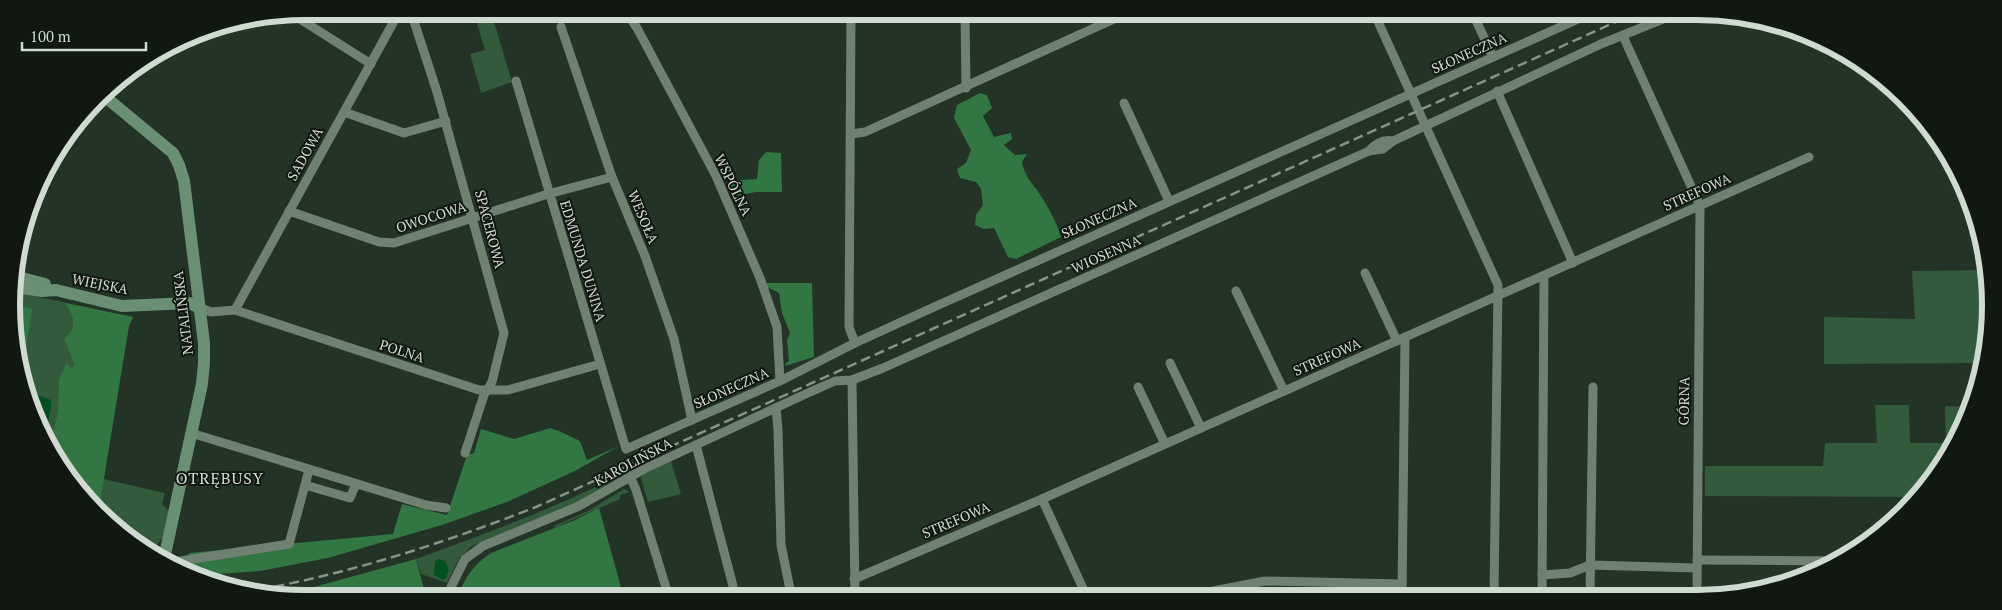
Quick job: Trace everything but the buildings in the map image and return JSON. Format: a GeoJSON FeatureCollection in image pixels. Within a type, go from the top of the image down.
{"type":"FeatureCollection","features":[{"type":"Feature","properties":{"kind":"main road","name":"NATALIŃSKA"},"geometry":{"type":"LineString","coordinates":[[108,99],[165,144],[173,153],[184,181],[198,307],[204,343],[204,363],[165,554]]}},
{"type":"Feature","properties":{"kind":"main road","name":"WIEJSKA"},"geometry":{"type":"LineString","coordinates":[[21,278],[44,284],[56,290],[122,306],[191,303],[198,307]]}},
{"type":"Feature","properties":{"kind":"main road","name":"WIEJSKA"},"geometry":{"type":"LineString","coordinates":[[21,287],[42,291],[56,290]]}},
{"type":"Feature","properties":{"kind":"street"},"geometry":{"type":"LineString","coordinates":[[302,20],[370,64]]}},
{"type":"Feature","properties":{"kind":"street","name":"SADOWA"},"geometry":{"type":"LineString","coordinates":[[234,310],[395,20]]}},
{"type":"Feature","properties":{"kind":"street","name":"SPACEROWA"},"geometry":{"type":"LineString","coordinates":[[414,20],[446,121],[504,333],[492,382],[484,395],[466,453]]}},
{"type":"Feature","properties":{"kind":"street","name":"WSPÓLNA"},"geometry":{"type":"LineString","coordinates":[[632,20],[716,176],[760,278],[777,327],[780,381]]}},
{"type":"Feature","properties":{"kind":"street"},"geometry":{"type":"LineString","coordinates":[[851,20],[849,327],[855,343]]}},
{"type":"Feature","properties":{"kind":"street"},"geometry":{"type":"LineString","coordinates":[[965,20],[966,88]]}},
{"type":"Feature","properties":{"kind":"street"},"geometry":{"type":"LineString","coordinates":[[851,134],[865,132],[966,88],[1108,20]]}},
{"type":"Feature","properties":{"kind":"street"},"geometry":{"type":"LineString","coordinates":[[1377,20],[1498,285],[1496,297],[1494,590]]}},
{"type":"Feature","properties":{"kind":"street"},"geometry":{"type":"LineString","coordinates":[[1476,20],[1493,57]]}},
{"type":"Feature","properties":{"kind":"street","name":"SŁONECZNA"},"geometry":{"type":"LineString","coordinates":[[626,449],[780,381],[855,343],[1169,201],[1576,20]]}},
{"type":"Feature","properties":{"kind":"street","name":"WIOSENNA"},"geometry":{"type":"LineString","coordinates":[[852,380],[883,368],[1369,151],[1378,143],[1386,140],[1393,141],[1601,44],[1661,20]]}},
{"type":"Feature","properties":{"kind":"street","name":"WESOŁA"},"geometry":{"type":"LineString","coordinates":[[561,26],[612,177],[645,256],[674,339],[692,420]]}},
{"type":"Feature","properties":{"kind":"street"},"geometry":{"type":"LineString","coordinates":[[1623,36],[1700,206]]}},
{"type":"Feature","properties":{"kind":"street","name":"EDMUNDA DUNINA"},"geometry":{"type":"LineString","coordinates":[[516,81],[548,194],[626,449]]}},
{"type":"Feature","properties":{"kind":"street"},"geometry":{"type":"LineString","coordinates":[[1497,91],[1573,263]]}},
{"type":"Feature","properties":{"kind":"street"},"geometry":{"type":"LineString","coordinates":[[1124,103],[1169,201]]}},
{"type":"Feature","properties":{"kind":"street"},"geometry":{"type":"LineString","coordinates":[[344,112],[404,133],[446,121]]}},
{"type":"Feature","properties":{"kind":"street","name":"STREFOWA"},"geometry":{"type":"LineString","coordinates":[[854,579],[1042,499],[1809,157]]}},
{"type":"Feature","properties":{"kind":"street","name":"OWOCOWA"},"geometry":{"type":"LineString","coordinates":[[289,211],[379,242],[394,244],[473,217],[612,177]]}},
{"type":"Feature","properties":{"kind":"street","name":"GÓRNA"},"geometry":{"type":"LineString","coordinates":[[1696,590],[1700,206]]}},
{"type":"Feature","properties":{"kind":"street"},"geometry":{"type":"LineString","coordinates":[[1365,272],[1401,339],[1402,590]]}},
{"type":"Feature","properties":{"kind":"street"},"geometry":{"type":"LineString","coordinates":[[1542,590],[1544,276]]}},
{"type":"Feature","properties":{"kind":"street"},"geometry":{"type":"LineString","coordinates":[[1236,290],[1284,391]]}},
{"type":"Feature","properties":{"kind":"street","name":"POLNA"},"geometry":{"type":"LineString","coordinates":[[198,307],[211,312],[234,310],[474,389],[487,391],[508,390],[600,364]]}},
{"type":"Feature","properties":{"kind":"street"},"geometry":{"type":"LineString","coordinates":[[1170,363],[1201,428]]}},
{"type":"Feature","properties":{"kind":"street"},"geometry":{"type":"LineString","coordinates":[[852,380],[854,590]]}},
{"type":"Feature","properties":{"kind":"street","name":"KAROLIŃSKA"},"geometry":{"type":"LineString","coordinates":[[450,590],[460,566],[475,551],[579,506],[630,476],[835,381],[852,380]]}},
{"type":"Feature","properties":{"kind":"street"},"geometry":{"type":"LineString","coordinates":[[1138,387],[1165,444]]}},
{"type":"Feature","properties":{"kind":"street"},"geometry":{"type":"LineString","coordinates":[[1590,590],[1593,387]]}},
{"type":"Feature","properties":{"kind":"street"},"geometry":{"type":"LineString","coordinates":[[776,408],[781,545],[790,590]]}},
{"type":"Feature","properties":{"kind":"street"},"geometry":{"type":"LineString","coordinates":[[191,433],[426,505],[446,508]]}},
{"type":"Feature","properties":{"kind":"street"},"geometry":{"type":"LineString","coordinates":[[696,445],[733,586]]}},
{"type":"Feature","properties":{"kind":"street"},"geometry":{"type":"LineString","coordinates":[[179,561],[289,544],[308,470]]}},
{"type":"Feature","properties":{"kind":"street"},"geometry":{"type":"LineString","coordinates":[[630,476],[667,590]]}},
{"type":"Feature","properties":{"kind":"street"},"geometry":{"type":"LineString","coordinates":[[305,485],[350,498],[356,484]]}},
{"type":"Feature","properties":{"kind":"street"},"geometry":{"type":"LineString","coordinates":[[1042,499],[1084,590]]}},
{"type":"Feature","properties":{"kind":"street"},"geometry":{"type":"LineString","coordinates":[[1542,575],[1570,573],[1590,565],[1822,561]]}},
{"type":"Feature","properties":{"kind":"street"},"geometry":{"type":"LineString","coordinates":[[1218,590],[1265,581],[1402,584]]}},
{"type":"Feature","properties":{"kind":"shaded area"},"geometry":{"type":"Polygon","coordinates":[[[476,20],[491,20],[495,25],[512,82],[481,93],[470,54],[485,50],[476,20]]]}},
{"type":"Feature","properties":{"kind":"shaded area"},"geometry":{"type":"Polygon","coordinates":[[[980,93],[987,95],[992,108],[983,116],[994,137],[1011,133],[1012,139],[1004,145],[1015,155],[1027,154],[1022,162],[1024,170],[1051,213],[1061,237],[1016,259],[1008,257],[994,228],[984,229],[975,225],[976,215],[983,205],[981,189],[976,182],[960,178],[957,169],[966,163],[971,150],[954,118],[957,105],[980,93]]]}},
{"type":"Feature","properties":{"kind":"shaded area"},"geometry":{"type":"Polygon","coordinates":[[[766,152],[781,153],[782,192],[756,192],[735,196],[728,181],[757,179],[759,160],[766,152]]]}},
{"type":"Feature","properties":{"kind":"shaded area"},"geometry":{"type":"Polygon","coordinates":[[[1980,270],[1982,305],[1980,342],[1976,363],[1824,364],[1824,317],[1915,319],[1912,271],[1980,270]]]}},
{"type":"Feature","properties":{"kind":"shaded area"},"geometry":{"type":"Polygon","coordinates":[[[765,283],[812,283],[814,357],[785,366],[789,361],[787,340],[790,333],[782,313],[779,293],[765,286],[765,283]]]}},
{"type":"Feature","properties":{"kind":"shaded area"},"geometry":{"type":"Polygon","coordinates":[[[21,293],[133,317],[129,326],[107,451],[104,479],[165,493],[162,504],[169,511],[163,537],[156,548],[147,542],[103,507],[58,448],[35,397],[25,361],[22,342],[21,293]]]}},
{"type":"Feature","properties":{"kind":"shaded area"},"geometry":{"type":"Polygon","coordinates":[[[65,303],[133,317],[129,326],[100,503],[68,463],[52,436],[58,412],[59,379],[67,362],[70,368],[75,366],[64,338],[73,326],[71,312],[65,303]]]}},
{"type":"Feature","properties":{"kind":"shaded area"},"geometry":{"type":"Polygon","coordinates":[[[20,306],[32,309],[24,357],[20,306]]]}},
{"type":"Feature","properties":{"kind":"shaded area"},"geometry":{"type":"Polygon","coordinates":[[[34,394],[51,400],[47,426],[34,394]]]}},
{"type":"Feature","properties":{"kind":"shaded area"},"geometry":{"type":"Polygon","coordinates":[[[1875,405],[1909,405],[1910,443],[1946,443],[1945,406],[1963,407],[1944,448],[1908,497],[1705,496],[1705,466],[1823,466],[1825,443],[1877,443],[1875,405]]]}},
{"type":"Feature","properties":{"kind":"shaded area"},"geometry":{"type":"Polygon","coordinates":[[[550,428],[580,441],[587,460],[619,446],[575,471],[507,502],[442,525],[328,558],[260,571],[212,575],[187,564],[189,553],[393,534],[402,504],[447,515],[467,455],[474,453],[481,429],[514,439],[550,428]]]}},
{"type":"Feature","properties":{"kind":"shaded area"},"geometry":{"type":"Polygon","coordinates":[[[671,461],[681,494],[648,502],[640,475],[671,461]]]}},
{"type":"Feature","properties":{"kind":"shaded area"},"geometry":{"type":"Polygon","coordinates":[[[641,465],[581,501],[472,546],[460,557],[447,583],[421,574],[416,559],[530,516],[586,492],[641,465]]]}},
{"type":"Feature","properties":{"kind":"shaded area"},"geometry":{"type":"Polygon","coordinates":[[[624,489],[630,492],[620,495],[620,499],[554,528],[554,526],[588,511],[624,489]]]}},
{"type":"Feature","properties":{"kind":"shaded area"},"geometry":{"type":"Polygon","coordinates":[[[599,508],[622,590],[460,590],[471,571],[491,553],[575,520],[599,508]]]}},
{"type":"Feature","properties":{"kind":"shaded area"},"geometry":{"type":"Polygon","coordinates":[[[416,559],[424,590],[305,590],[303,590],[416,559]]]}},
{"type":"Feature","properties":{"kind":"shaded area"},"geometry":{"type":"Polygon","coordinates":[[[439,559],[445,561],[449,570],[446,578],[443,580],[434,575],[435,561],[439,559]]]}},
{"type":"Feature","properties":{"kind":"railway"},"geometry":{"type":"LineString","coordinates":[[267,588],[320,577],[393,557],[465,534],[536,507],[1620,20]]}},
{"type":"Feature","properties":{"kind":"district","name":"OTRĘBUSY"},"geometry":{"type":"Point","coordinates":[220,478]}}]}
